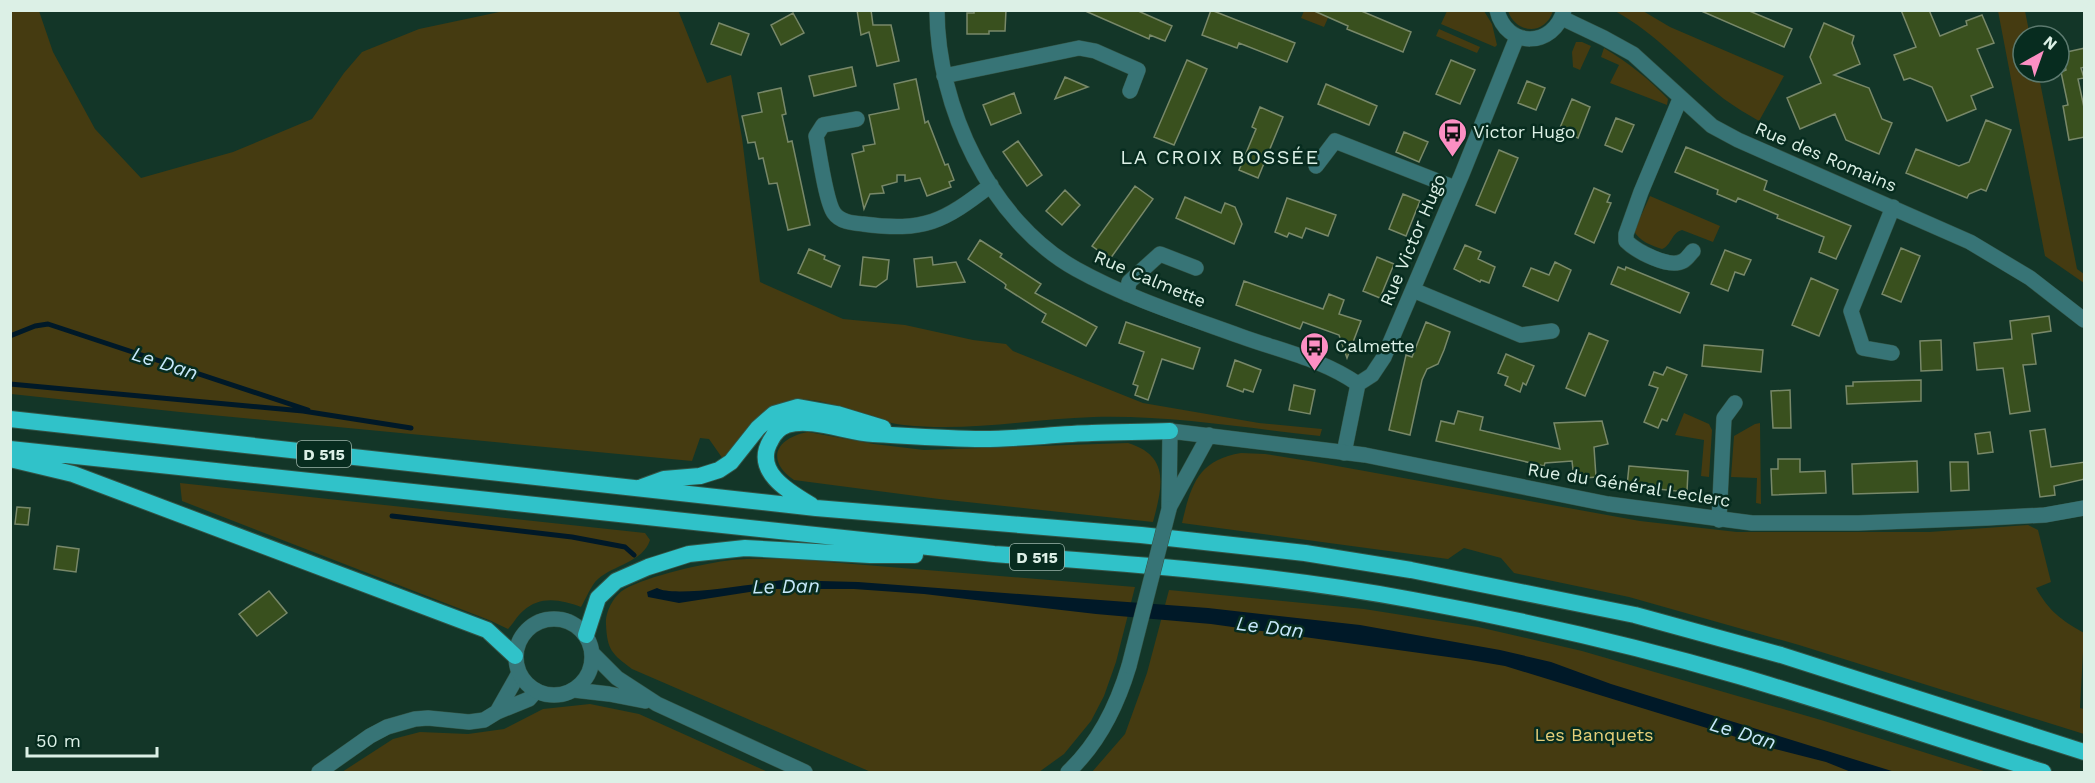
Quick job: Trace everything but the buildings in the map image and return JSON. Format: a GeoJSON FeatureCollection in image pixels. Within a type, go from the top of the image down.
{"type":"FeatureCollection","features":[{"type":"Feature","properties":{"kind":"highway"},"geometry":{"type":"LineString","coordinates":[[637,489],[664,479],[700,476],[719,470],[731,462],[758,428],[774,414],[798,407],[837,414],[903,435]]}},
{"type":"Feature","properties":{"kind":"highway","name":"D 515"},"geometry":{"type":"LineString","coordinates":[[10,419],[816,508],[1141,535],[1305,553],[1518,590],[1635,615],[1781,655],[2085,752]]}},
{"type":"Feature","properties":{"kind":"highway"},"geometry":{"type":"LineString","coordinates":[[816,508],[783,488],[773,478],[766,454],[771,439],[781,428],[797,423],[870,434],[983,439],[1170,431]]}},
{"type":"Feature","properties":{"kind":"highway","name":"D 515"},"geometry":{"type":"LineString","coordinates":[[10,449],[994,554],[1136,564],[1294,581],[1411,599],[1514,620],[1738,676],[2043,772]]}},
{"type":"Feature","properties":{"kind":"highway"},"geometry":{"type":"LineString","coordinates":[[10,459],[73,474],[487,630],[515,656]]}},
{"type":"Feature","properties":{"kind":"highway"},"geometry":{"type":"LineString","coordinates":[[586,635],[598,598],[616,581],[648,567],[689,554],[745,548],[870,555],[994,554]]}},
{"type":"Feature","properties":{"kind":"street","name":"Rue Calmette"},"geometry":{"type":"LineString","coordinates":[[937,10],[944,76],[962,134],[973,157],[991,185],[1019,221],[1050,250],[1074,268],[1127,294],[1320,363],[1340,371],[1358,384]]}},
{"type":"Feature","properties":{"kind":"street"},"geometry":{"type":"LineString","coordinates":[[1497,10],[1502,24],[1517,36],[1526,39],[1543,37],[1557,26],[1563,14]]}},
{"type":"Feature","properties":{"kind":"street","name":"Rue des Romains"},"geometry":{"type":"LineString","coordinates":[[1563,14],[1632,54],[1712,126],[1738,140],[1893,207],[1990,253],[2030,278],[2085,320]]}},
{"type":"Feature","properties":{"kind":"street","name":"Rue Victor Hugo"},"geometry":{"type":"LineString","coordinates":[[1358,384],[1372,375],[1384,357],[1517,36]]}},
{"type":"Feature","properties":{"kind":"street"},"geometry":{"type":"LineString","coordinates":[[944,76],[1078,48],[1095,51],[1138,70],[1130,91]]}},
{"type":"Feature","properties":{"kind":"street"},"geometry":{"type":"LineString","coordinates":[[1680,99],[1641,192],[1626,240],[1634,248],[1668,264],[1682,262],[1693,251]]}},
{"type":"Feature","properties":{"kind":"street"},"geometry":{"type":"LineString","coordinates":[[857,119],[823,125],[816,136],[832,210],[840,219],[855,224],[883,227],[921,226],[934,223],[991,185]]}},
{"type":"Feature","properties":{"kind":"street"},"geometry":{"type":"LineString","coordinates":[[1316,166],[1335,141],[1455,188]]}},
{"type":"Feature","properties":{"kind":"street"},"geometry":{"type":"LineString","coordinates":[[1892,353],[1863,348],[1851,311],[1893,207]]}},
{"type":"Feature","properties":{"kind":"street"},"geometry":{"type":"LineString","coordinates":[[1127,294],[1129,282],[1160,254],[1196,268]]}},
{"type":"Feature","properties":{"kind":"street"},"geometry":{"type":"LineString","coordinates":[[1413,290],[1521,335],[1552,331]]}},
{"type":"Feature","properties":{"kind":"street"},"geometry":{"type":"LineString","coordinates":[[1344,453],[1358,384]]}},
{"type":"Feature","properties":{"kind":"street"},"geometry":{"type":"LineString","coordinates":[[1719,520],[1724,418],[1735,403]]}},
{"type":"Feature","properties":{"kind":"street"},"geometry":{"type":"LineString","coordinates":[[1068,772],[1088,750],[1105,724],[1129,666],[1169,509],[1170,431]]}},
{"type":"Feature","properties":{"kind":"street","name":"Rue du Général Leclerc"},"geometry":{"type":"LineString","coordinates":[[1170,431],[1344,453],[1608,504],[1752,523],[1858,523],[2045,515],[2085,508]]}},
{"type":"Feature","properties":{"kind":"street"},"geometry":{"type":"LineString","coordinates":[[1169,509],[1209,435]]}},
{"type":"Feature","properties":{"kind":"street"},"geometry":{"type":"LineString","coordinates":[[574,690],[587,677],[592,664],[592,652],[586,635],[574,624],[560,618],[540,621],[530,626],[520,638],[515,656],[519,673],[536,691],[559,695],[574,690],[609,694],[657,704]]}},
{"type":"Feature","properties":{"kind":"street"},"geometry":{"type":"LineString","coordinates":[[592,652],[617,678],[657,704],[805,772]]}},
{"type":"Feature","properties":{"kind":"street"},"geometry":{"type":"LineString","coordinates":[[496,712],[519,673]]}},
{"type":"Feature","properties":{"kind":"street"},"geometry":{"type":"LineString","coordinates":[[319,772],[370,736],[387,727],[415,719],[469,722],[484,720],[496,712],[529,699],[536,691]]}},
{"type":"Feature","properties":{"kind":"green space"},"geometry":{"type":"Polygon","coordinates":[[[678,10],[707,83],[731,75],[742,138],[760,282],[843,319],[905,325],[973,340],[1006,344],[1013,351],[1143,403],[1259,423],[1322,429],[1320,436],[1207,423],[1122,417],[928,427],[890,423],[832,404],[803,399],[781,403],[762,416],[723,459],[709,439],[700,438],[692,461],[11,394],[11,11],[39,11],[53,52],[95,129],[141,178],[233,152],[312,119],[344,73],[362,52],[419,29],[504,11],[678,10]]]}},
{"type":"Feature","properties":{"kind":"green space"},"geometry":{"type":"Polygon","coordinates":[[[1508,10],[1553,11],[1544,25],[1530,29],[1517,24],[1508,10]]]}},
{"type":"Feature","properties":{"kind":"green space"},"geometry":{"type":"Polygon","coordinates":[[[1304,11],[1331,11],[1324,27],[1301,18],[1304,11]]]}},
{"type":"Feature","properties":{"kind":"green space"},"geometry":{"type":"Polygon","coordinates":[[[1447,11],[1484,11],[1492,24],[1497,45],[1495,47],[1441,24],[1447,11]]]}},
{"type":"Feature","properties":{"kind":"green space"},"geometry":{"type":"Polygon","coordinates":[[[1615,11],[1643,11],[1670,27],[1784,76],[1759,121],[1724,99],[1658,41],[1615,11]]]}},
{"type":"Feature","properties":{"kind":"green space"},"geometry":{"type":"Polygon","coordinates":[[[1998,11],[2025,11],[2028,24],[2011,24],[2011,79],[1998,11]]]}},
{"type":"Feature","properties":{"kind":"green space"},"geometry":{"type":"Polygon","coordinates":[[[1439,29],[1480,47],[1477,53],[1436,36],[1439,29]]]}},
{"type":"Feature","properties":{"kind":"green space"},"geometry":{"type":"Polygon","coordinates":[[[1576,42],[1591,46],[1580,70],[1573,67],[1572,52],[1576,42]]]}},
{"type":"Feature","properties":{"kind":"green space"},"geometry":{"type":"Polygon","coordinates":[[[1604,48],[1630,65],[1654,85],[1668,99],[1667,105],[1610,83],[1619,65],[1601,57],[1604,48]]]}},
{"type":"Feature","properties":{"kind":"green space"},"geometry":{"type":"Polygon","coordinates":[[[2012,84],[2040,84],[2077,269],[2084,274],[2084,283],[2045,256],[2012,84]]]}},
{"type":"Feature","properties":{"kind":"green space"},"geometry":{"type":"Polygon","coordinates":[[[1650,196],[1720,226],[1713,242],[1682,230],[1662,249],[1642,240],[1634,231],[1650,196]]]}},
{"type":"Feature","properties":{"kind":"green space"},"geometry":{"type":"Polygon","coordinates":[[[1684,413],[1709,424],[1712,430],[1709,477],[1701,476],[1704,440],[1675,435],[1684,413]]]}},
{"type":"Feature","properties":{"kind":"green space"},"geometry":{"type":"Polygon","coordinates":[[[1760,423],[1761,504],[1756,503],[1757,478],[1731,477],[1734,436],[1760,423]]]}},
{"type":"Feature","properties":{"kind":"green space"},"geometry":{"type":"Polygon","coordinates":[[[808,432],[924,450],[1128,443],[1142,449],[1157,465],[1160,475],[1159,497],[1153,522],[939,499],[794,480],[779,465],[778,451],[788,439],[808,432]]]}},
{"type":"Feature","properties":{"kind":"green space"},"geometry":{"type":"Polygon","coordinates":[[[1241,453],[1265,454],[1315,462],[1640,521],[1737,532],[1929,532],[2028,525],[2038,530],[2051,582],[2036,588],[2056,614],[2084,633],[2080,708],[2084,709],[2084,734],[1799,645],[1629,597],[1514,573],[1501,558],[1464,548],[1448,559],[1182,523],[1189,497],[1199,476],[1215,462],[1226,456],[1241,453]]]}},
{"type":"Feature","properties":{"kind":"green space"},"geometry":{"type":"Polygon","coordinates":[[[180,483],[645,533],[650,540],[635,558],[598,579],[581,607],[551,600],[537,603],[523,611],[508,629],[182,501],[180,483]]]}},
{"type":"Feature","properties":{"kind":"green space"},"geometry":{"type":"Polygon","coordinates":[[[747,559],[792,559],[1135,587],[1116,662],[1104,696],[1091,721],[1064,754],[1039,772],[871,772],[632,669],[615,655],[609,646],[606,619],[609,609],[621,592],[635,584],[677,571],[721,562],[747,559]]]}},
{"type":"Feature","properties":{"kind":"green space","name":"Les Banquets"},"geometry":{"type":"Polygon","coordinates":[[[1169,590],[1364,609],[1478,627],[1582,651],[1821,720],[1987,772],[1092,772],[1125,734],[1147,673],[1169,590]]]}},
{"type":"Feature","properties":{"kind":"green space"},"geometry":{"type":"Polygon","coordinates":[[[590,704],[639,714],[768,772],[342,772],[393,739],[420,732],[468,734],[504,729],[543,709],[590,704]]]}},
{"type":"Feature","properties":{"kind":"water"},"geometry":{"type":"Polygon","coordinates":[[[783,580],[858,582],[1208,608],[1360,625],[1500,650],[1551,662],[1611,684],[1895,772],[1851,772],[1826,762],[1775,749],[1505,666],[1470,660],[1211,624],[1096,614],[924,594],[854,589],[768,589],[679,603],[648,597],[647,592],[657,588],[666,591],[698,591],[783,580]]]}},
{"type":"Feature","properties":{"kind":"waterway","name":"Le Dan"},"geometry":{"type":"LineString","coordinates":[[10,336],[35,326],[48,324],[308,410]]}},
{"type":"Feature","properties":{"kind":"waterway","name":"Le Dan"},"geometry":{"type":"LineString","coordinates":[[10,384],[303,411],[411,428]]}},
{"type":"Feature","properties":{"kind":"waterway","name":"Le Dan"},"geometry":{"type":"LineString","coordinates":[[392,516],[572,537],[625,547],[634,555]]}},
{"type":"Feature","properties":{"kind":"place","name":"Victor Hugo"},"geometry":{"type":"Point","coordinates":[1452,158]}},
{"type":"Feature","properties":{"kind":"place","name":"Calmette"},"geometry":{"type":"Point","coordinates":[1314,372]}},
{"type":"Feature","properties":{"kind":"district","name":"LA CROIX BOSSÉE"},"geometry":{"type":"Point","coordinates":[1220,157]}}]}
